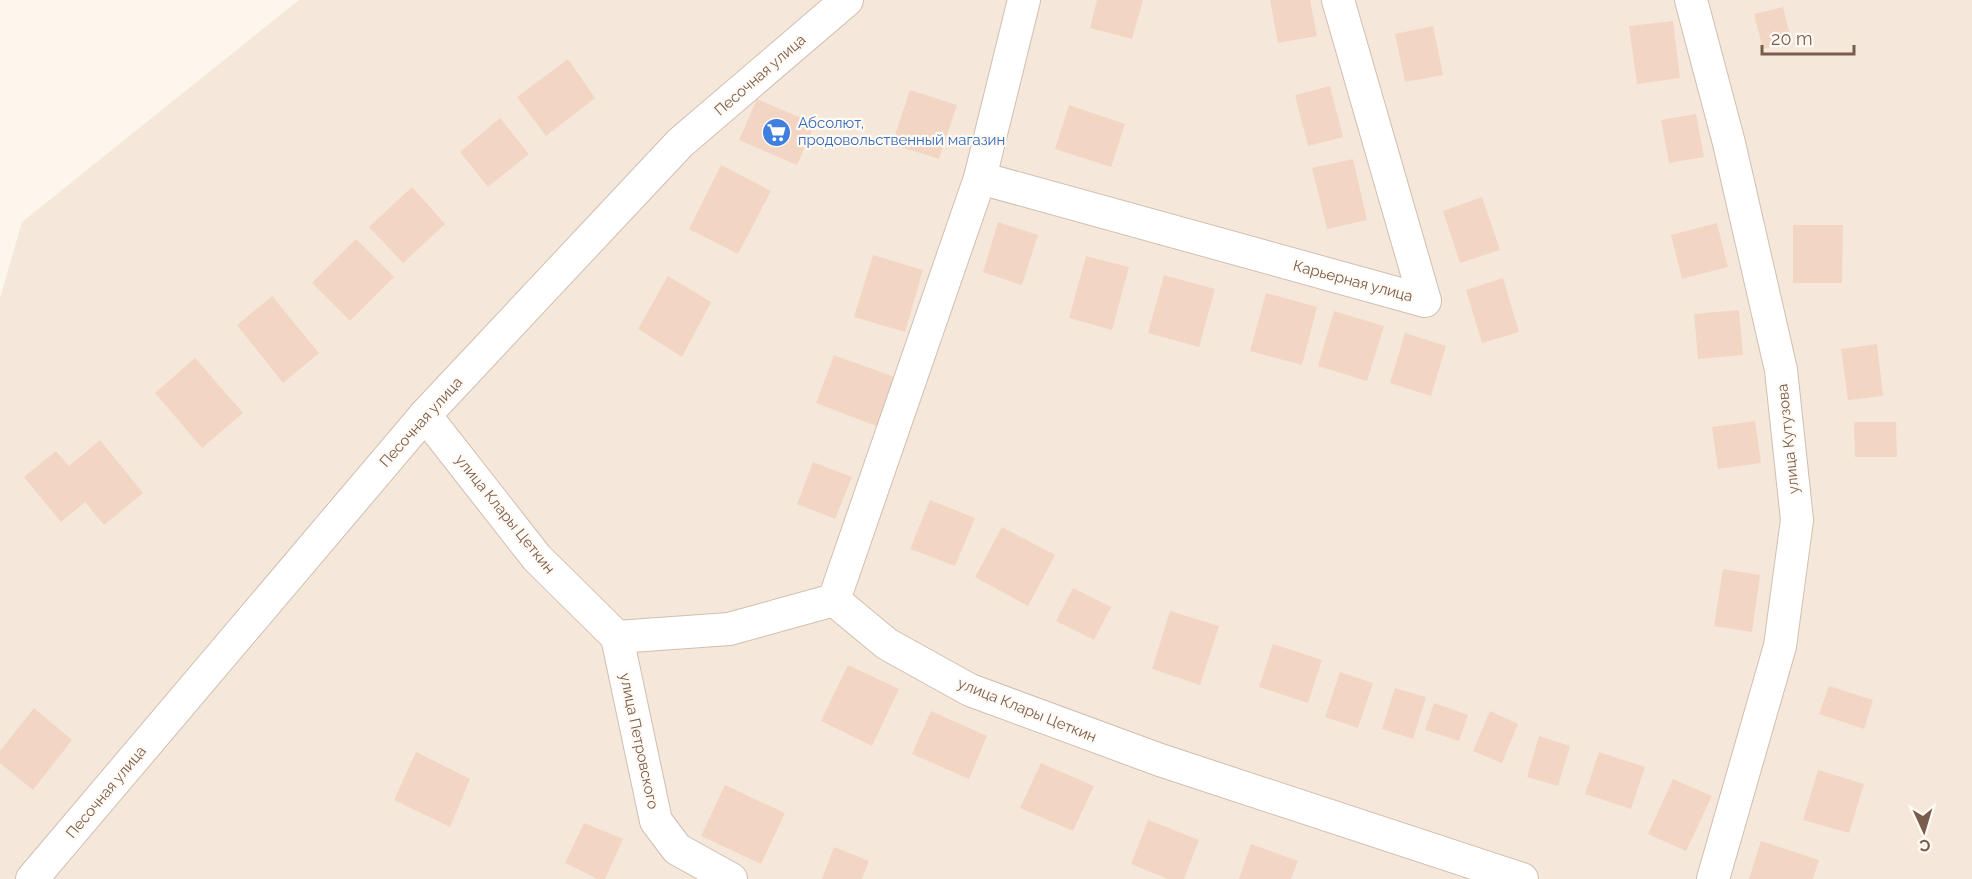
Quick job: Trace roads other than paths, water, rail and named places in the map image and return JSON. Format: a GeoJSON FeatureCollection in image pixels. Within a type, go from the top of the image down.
{"type":"FeatureCollection","features":[{"type":"Feature","properties":{"kind":"street","name":"Песочная улица"},"geometry":{"type":"LineString","coordinates":[[32,879],[425,415],[680,143],[847,0]]}},
{"type":"Feature","properties":{"kind":"street"},"geometry":{"type":"LineString","coordinates":[[617,637],[729,629],[834,600],[980,178],[1024,0]]}},
{"type":"Feature","properties":{"kind":"street","name":"Карьерная улица"},"geometry":{"type":"LineString","coordinates":[[980,178],[1425,301],[1338,0]]}},
{"type":"Feature","properties":{"kind":"street","name":"улица Кутузова"},"geometry":{"type":"LineString","coordinates":[[1691,0],[1729,143],[1781,370],[1797,520],[1780,646],[1713,879]]}},
{"type":"Feature","properties":{"kind":"street","name":"улица Клары Цеткин"},"geometry":{"type":"LineString","coordinates":[[425,415],[537,558],[617,637]]}},
{"type":"Feature","properties":{"kind":"street","name":"улица Клары Цеткин"},"geometry":{"type":"LineString","coordinates":[[834,600],[887,644],[970,690],[1160,760],[1522,879]]}},
{"type":"Feature","properties":{"kind":"street","name":"улица Петровского"},"geometry":{"type":"LineString","coordinates":[[617,637],[656,821],[677,849],[730,879]]}},
{"type":"Feature","properties":{"kind":"place","name":"Абсолют, продовольственный магазин"},"geometry":{"type":"Point","coordinates":[777,132]}}]}
